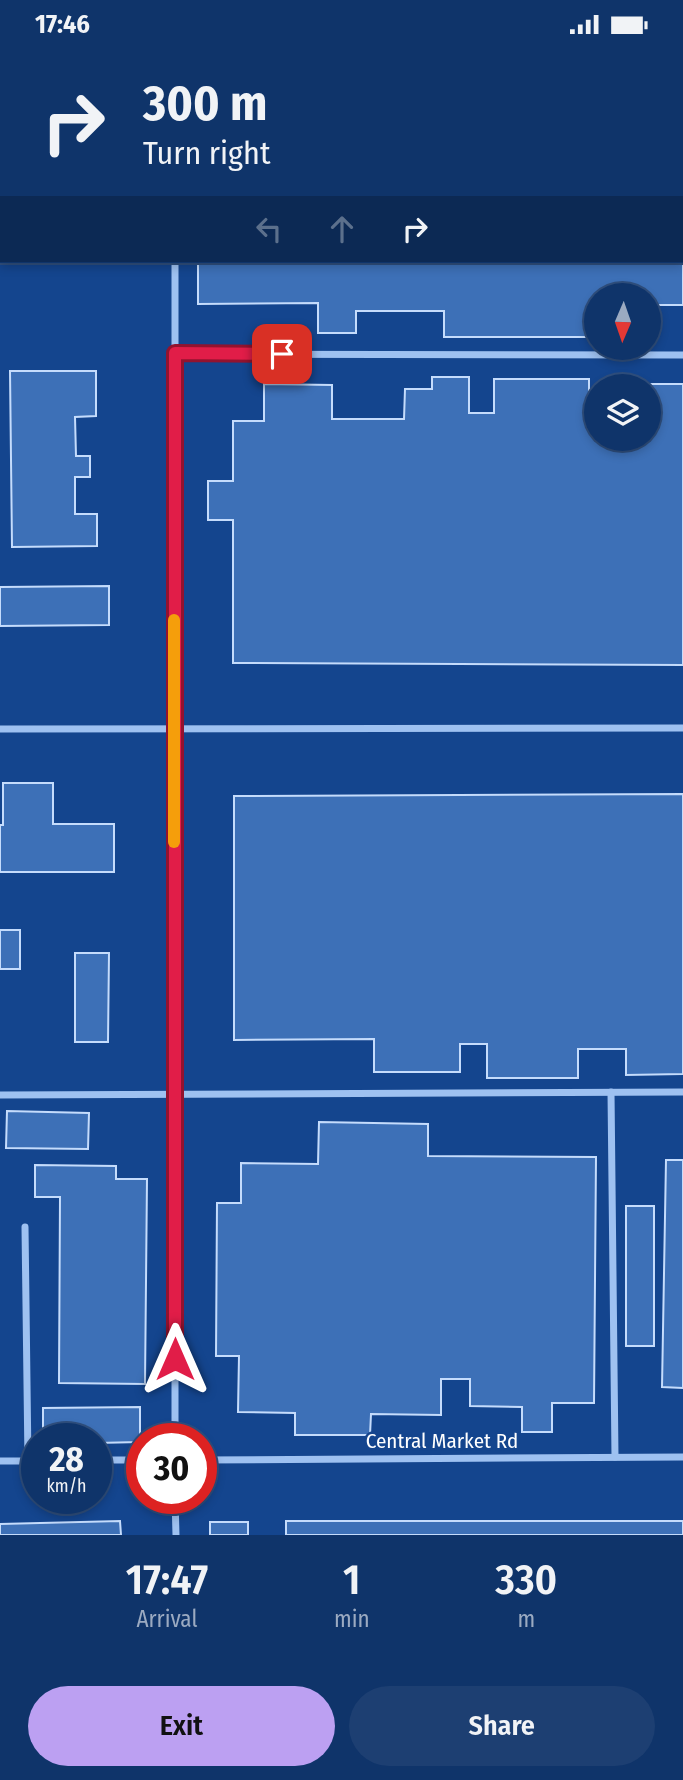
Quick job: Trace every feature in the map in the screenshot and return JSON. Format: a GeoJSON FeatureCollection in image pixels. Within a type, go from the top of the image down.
{"type":"FeatureCollection","features":[{"type":"Feature","properties":{"kind":"street"},"geometry":{"type":"LineString","coordinates":[[175,263],[175,1423]]}},
{"type":"Feature","properties":{"kind":"street"},"geometry":{"type":"LineString","coordinates":[[175,353],[683,355]]}},
{"type":"Feature","properties":{"kind":"street"},"geometry":{"type":"LineString","coordinates":[[0,729],[683,728]]}},
{"type":"Feature","properties":{"kind":"street"},"geometry":{"type":"LineString","coordinates":[[611,1092],[615,1457]]}},
{"type":"Feature","properties":{"kind":"street"},"geometry":{"type":"LineString","coordinates":[[0,1095],[683,1092]]}},
{"type":"Feature","properties":{"kind":"street"},"geometry":{"type":"LineString","coordinates":[[25,1227],[28,1423]]}},
{"type":"Feature","properties":{"kind":"street","name":"Central Market Rd"},"geometry":{"type":"LineString","coordinates":[[217,1460],[683,1457]]}},
{"type":"Feature","properties":{"kind":"street"},"geometry":{"type":"LineString","coordinates":[[0,1461],[21,1461]]}},
{"type":"Feature","properties":{"kind":"street"},"geometry":{"type":"LineString","coordinates":[[175,1514],[176,1535]]}},
{"type":"Feature","properties":{"kind":"building"},"geometry":{"type":"Polygon","coordinates":[[[198,263],[683,263],[683,305],[662,305],[662,283],[584,283],[584,337],[444,337],[444,311],[356,311],[356,333],[318,333],[318,303],[198,304],[198,263]]]}},
{"type":"Feature","properties":{"kind":"building"},"geometry":{"type":"Polygon","coordinates":[[[10,371],[96,371],[96,416],[75,417],[76,456],[90,456],[90,477],[75,477],[75,514],[97,514],[97,546],[12,547],[10,371]]]}},
{"type":"Feature","properties":{"kind":"building"},"geometry":{"type":"Polygon","coordinates":[[[432,377],[469,377],[469,413],[494,413],[494,379],[584,379],[584,451],[661,451],[661,384],[683,384],[683,665],[233,663],[233,520],[208,520],[208,481],[233,481],[233,421],[264,421],[264,384],[332,385],[332,419],[404,419],[405,389],[432,389],[432,377]]]}},
{"type":"Feature","properties":{"kind":"building"},"geometry":{"type":"Polygon","coordinates":[[[109,586],[109,625],[0,626],[0,587],[109,586]]]}},
{"type":"Feature","properties":{"kind":"building"},"geometry":{"type":"Polygon","coordinates":[[[3,783],[53,783],[53,824],[114,824],[114,872],[0,872],[3,783]]]}},
{"type":"Feature","properties":{"kind":"building"},"geometry":{"type":"Polygon","coordinates":[[[683,794],[683,1074],[626,1075],[626,1049],[578,1049],[578,1078],[487,1078],[487,1044],[460,1044],[460,1072],[374,1072],[374,1039],[234,1040],[234,796],[683,794]]]}},
{"type":"Feature","properties":{"kind":"building"},"geometry":{"type":"Polygon","coordinates":[[[0,930],[20,930],[20,969],[0,969],[0,930]]]}},
{"type":"Feature","properties":{"kind":"building"},"geometry":{"type":"Polygon","coordinates":[[[75,953],[109,953],[108,1042],[75,1042],[75,953]]]}},
{"type":"Feature","properties":{"kind":"building"},"geometry":{"type":"Polygon","coordinates":[[[7,1111],[89,1113],[88,1149],[6,1148],[7,1111]]]}},
{"type":"Feature","properties":{"kind":"building"},"geometry":{"type":"Polygon","coordinates":[[[319,1122],[428,1124],[428,1156],[596,1157],[594,1403],[552,1403],[552,1432],[522,1432],[522,1407],[470,1406],[470,1379],[441,1379],[441,1415],[371,1414],[370,1435],[295,1435],[295,1413],[238,1412],[239,1356],[216,1356],[217,1203],[241,1203],[241,1163],[318,1164],[319,1122]]]}},
{"type":"Feature","properties":{"kind":"building"},"geometry":{"type":"Polygon","coordinates":[[[666,1160],[683,1160],[683,1388],[662,1387],[666,1160]]]}},
{"type":"Feature","properties":{"kind":"building"},"geometry":{"type":"Polygon","coordinates":[[[35,1165],[116,1166],[116,1179],[147,1179],[145,1384],[59,1383],[60,1197],[35,1197],[35,1165]]]}},
{"type":"Feature","properties":{"kind":"building"},"geometry":{"type":"Polygon","coordinates":[[[626,1206],[654,1206],[654,1346],[626,1346],[626,1206]]]}},
{"type":"Feature","properties":{"kind":"building"},"geometry":{"type":"Polygon","coordinates":[[[140,1407],[140,1423],[126,1423],[126,1442],[112,1443],[112,1423],[43,1423],[43,1408],[140,1407]]]}},
{"type":"Feature","properties":{"kind":"building"},"geometry":{"type":"Polygon","coordinates":[[[120,1521],[121,1535],[0,1535],[0,1524],[120,1521]]]}},
{"type":"Feature","properties":{"kind":"building"},"geometry":{"type":"Polygon","coordinates":[[[286,1521],[683,1521],[683,1535],[286,1535],[286,1521]]]}},
{"type":"Feature","properties":{"kind":"building"},"geometry":{"type":"Polygon","coordinates":[[[210,1522],[248,1522],[248,1535],[210,1535],[210,1522]]]}},
{"type":"Feature","properties":{"kind":"slow traffic"},"geometry":{"type":"LineString","coordinates":[[174,620],[174,842]]}},
{"type":"Feature","properties":{"kind":"route"},"geometry":{"type":"LineString","coordinates":[[175,1359],[175,353],[282,354]]}}]}
